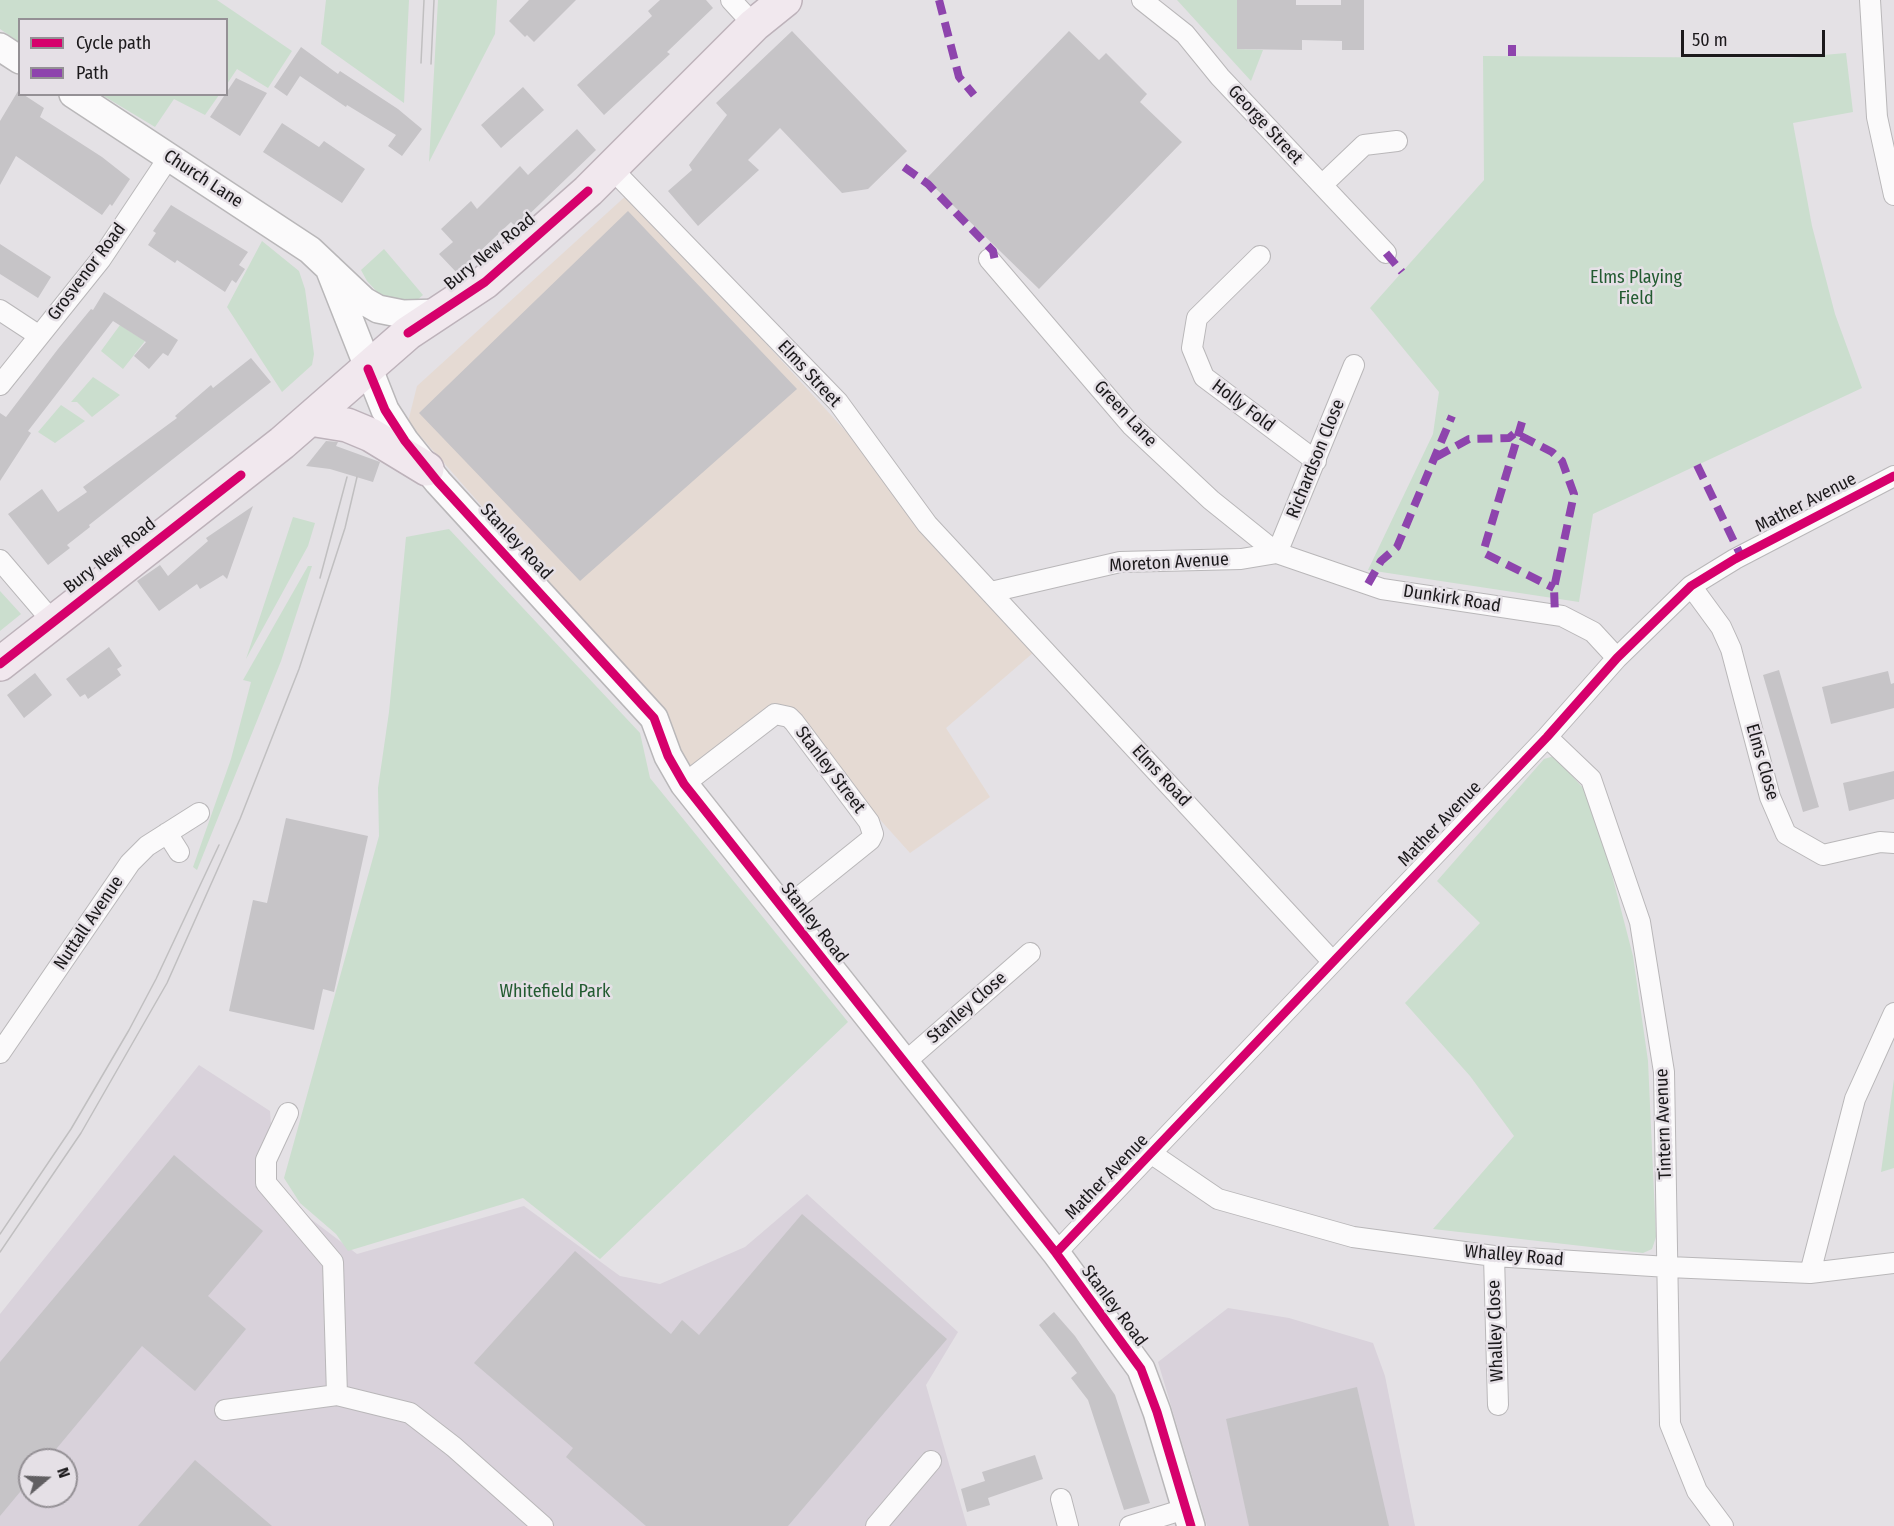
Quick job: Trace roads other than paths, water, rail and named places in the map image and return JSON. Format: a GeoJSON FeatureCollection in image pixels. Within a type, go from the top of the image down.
{"type":"FeatureCollection","features":[{"type":"Feature","properties":{"kind":"highway","name":"Bury New Road"},"geometry":{"type":"LineString","coordinates":[[0,664],[310,419],[408,333],[485,282],[612,169],[754,25],[785,0]]}},
{"type":"Feature","properties":{"kind":"highway"},"geometry":{"type":"LineString","coordinates":[[310,419],[348,425],[371,435],[427,469]]}},
{"type":"Feature","properties":{"kind":"street"},"geometry":{"type":"LineString","coordinates":[[731,0],[754,25]]}},
{"type":"Feature","properties":{"kind":"street","name":"George Street"},"geometry":{"type":"LineString","coordinates":[[1142,0],[1185,34],[1220,77],[1386,253]]}},
{"type":"Feature","properties":{"kind":"street"},"geometry":{"type":"LineString","coordinates":[[1870,0],[1877,117],[1894,195]]}},
{"type":"Feature","properties":{"kind":"street"},"geometry":{"type":"LineString","coordinates":[[0,47],[18,59]]}},
{"type":"Feature","properties":{"kind":"street","name":"Church Lane"},"geometry":{"type":"LineString","coordinates":[[76,96],[310,250],[364,301],[378,309],[403,314],[440,313]]}},
{"type":"Feature","properties":{"kind":"street"},"geometry":{"type":"LineString","coordinates":[[1322,185],[1364,145],[1397,141]]}},
{"type":"Feature","properties":{"kind":"street","name":"Grosvenor Road"},"geometry":{"type":"LineString","coordinates":[[0,385],[101,259],[169,157]]}},
{"type":"Feature","properties":{"kind":"street","name":"Elms Street"},"geometry":{"type":"LineString","coordinates":[[612,169],[838,402],[927,524],[991,592]]}},
{"type":"Feature","properties":{"kind":"street","name":"Holly Fold"},"geometry":{"type":"LineString","coordinates":[[1260,256],[1197,318],[1192,348],[1203,376],[1316,461]]}},
{"type":"Feature","properties":{"kind":"street","name":"Green Lane"},"geometry":{"type":"LineString","coordinates":[[989,258],[1132,426],[1211,500],[1276,553]]}},
{"type":"Feature","properties":{"kind":"street","name":"Church Lane"},"geometry":{"type":"LineString","coordinates":[[329,268],[356,332],[368,369]]}},
{"type":"Feature","properties":{"kind":"street"},"geometry":{"type":"LineString","coordinates":[[0,310],[38,335]]}},
{"type":"Feature","properties":{"kind":"street","name":"Richardson Close"},"geometry":{"type":"LineString","coordinates":[[1276,553],[1354,365]]}},
{"type":"Feature","properties":{"kind":"street","name":"Stanley Road"},"geometry":{"type":"LineString","coordinates":[[368,369],[385,410],[405,441],[427,469],[654,718],[668,756],[684,784],[1056,1253],[1147,1381],[1188,1517]]}},
{"type":"Feature","properties":{"kind":"street","name":"Mather Avenue"},"geometry":{"type":"LineString","coordinates":[[1056,1253],[1546,737],[1617,658],[1691,586],[1735,559],[1894,476]]}},
{"type":"Feature","properties":{"kind":"street","name":"Moreton Avenue"},"geometry":{"type":"LineString","coordinates":[[991,592],[1120,562],[1241,559],[1276,553]]}},
{"type":"Feature","properties":{"kind":"street","name":"Dunkirk Road"},"geometry":{"type":"LineString","coordinates":[[1276,553],[1382,589],[1562,616],[1593,632],[1617,658]]}},
{"type":"Feature","properties":{"kind":"street"},"geometry":{"type":"LineString","coordinates":[[0,560],[53,622]]}},
{"type":"Feature","properties":{"kind":"street","name":"Elms Close"},"geometry":{"type":"LineString","coordinates":[[1691,586],[1721,627],[1731,649],[1770,797],[1786,834],[1822,855],[1880,842],[1894,843]]}},
{"type":"Feature","properties":{"kind":"street","name":"Elms Road"},"geometry":{"type":"LineString","coordinates":[[991,592],[1332,961]]}},
{"type":"Feature","properties":{"kind":"street","name":"Stanley Street"},"geometry":{"type":"LineString","coordinates":[[684,784],[775,714],[789,717],[794,722],[869,822],[873,834],[870,840],[783,910]]}},
{"type":"Feature","properties":{"kind":"street","name":"Tintern Avenue"},"geometry":{"type":"LineString","coordinates":[[1546,737],[1591,779],[1640,922],[1664,1072],[1670,1424],[1697,1491],[1724,1526]]}},
{"type":"Feature","properties":{"kind":"street","name":"Nuttall Avenue"},"geometry":{"type":"LineString","coordinates":[[0,1053],[130,863],[147,846],[199,813]]}},
{"type":"Feature","properties":{"kind":"street"},"geometry":{"type":"LineString","coordinates":[[167,833],[179,852]]}},
{"type":"Feature","properties":{"kind":"street","name":"Stanley Close"},"geometry":{"type":"LineString","coordinates":[[904,1063],[1030,953]]}},
{"type":"Feature","properties":{"kind":"street"},"geometry":{"type":"LineString","coordinates":[[1810,1273],[1855,1099],[1894,1013]]}},
{"type":"Feature","properties":{"kind":"street"},"geometry":{"type":"LineString","coordinates":[[288,1113],[266,1160],[266,1183],[333,1262],[337,1395]]}},
{"type":"Feature","properties":{"kind":"street","name":"Whalley Road"},"geometry":{"type":"LineString","coordinates":[[1152,1154],[1218,1199],[1353,1237],[1494,1256],[1668,1267],[1810,1273],[1894,1263]]}},
{"type":"Feature","properties":{"kind":"street","name":"Whalley Close"},"geometry":{"type":"LineString","coordinates":[[1494,1256],[1498,1406]]}},
{"type":"Feature","properties":{"kind":"street"},"geometry":{"type":"LineString","coordinates":[[225,1410],[337,1395],[410,1413],[454,1447],[543,1526]]}},
{"type":"Feature","properties":{"kind":"street"},"geometry":{"type":"LineString","coordinates":[[876,1526],[931,1461]]}},
{"type":"Feature","properties":{"kind":"street"},"geometry":{"type":"LineString","coordinates":[[1061,1499],[1068,1526]]}},
{"type":"Feature","properties":{"kind":"street"},"geometry":{"type":"LineString","coordinates":[[1130,1526],[1188,1517]]}},
{"type":"Feature","properties":{"kind":"tram line"},"geometry":{"type":"LineString","coordinates":[[421,63],[424,0]]}},
{"type":"Feature","properties":{"kind":"tram line"},"geometry":{"type":"LineString","coordinates":[[431,64],[434,0]]}},
{"type":"Feature","properties":{"kind":"tram line"},"geometry":{"type":"LineString","coordinates":[[320,578],[347,477]]}},
{"type":"Feature","properties":{"kind":"tram line"},"geometry":{"type":"LineString","coordinates":[[0,1252],[81,1133],[167,983],[240,819],[299,669],[345,528],[357,477]]}},
{"type":"Feature","properties":{"kind":"tram line"},"geometry":{"type":"LineString","coordinates":[[0,1234],[71,1129],[129,1030],[156,979],[219,845]]}},
{"type":"Feature","properties":{"kind":"park label","name":"Elms Playing Field"},"geometry":{"type":"Point","coordinates":[1636,288]}},
{"type":"Feature","properties":{"kind":"park label","name":"Whitefield Park"},"geometry":{"type":"Point","coordinates":[555,992]}}]}
